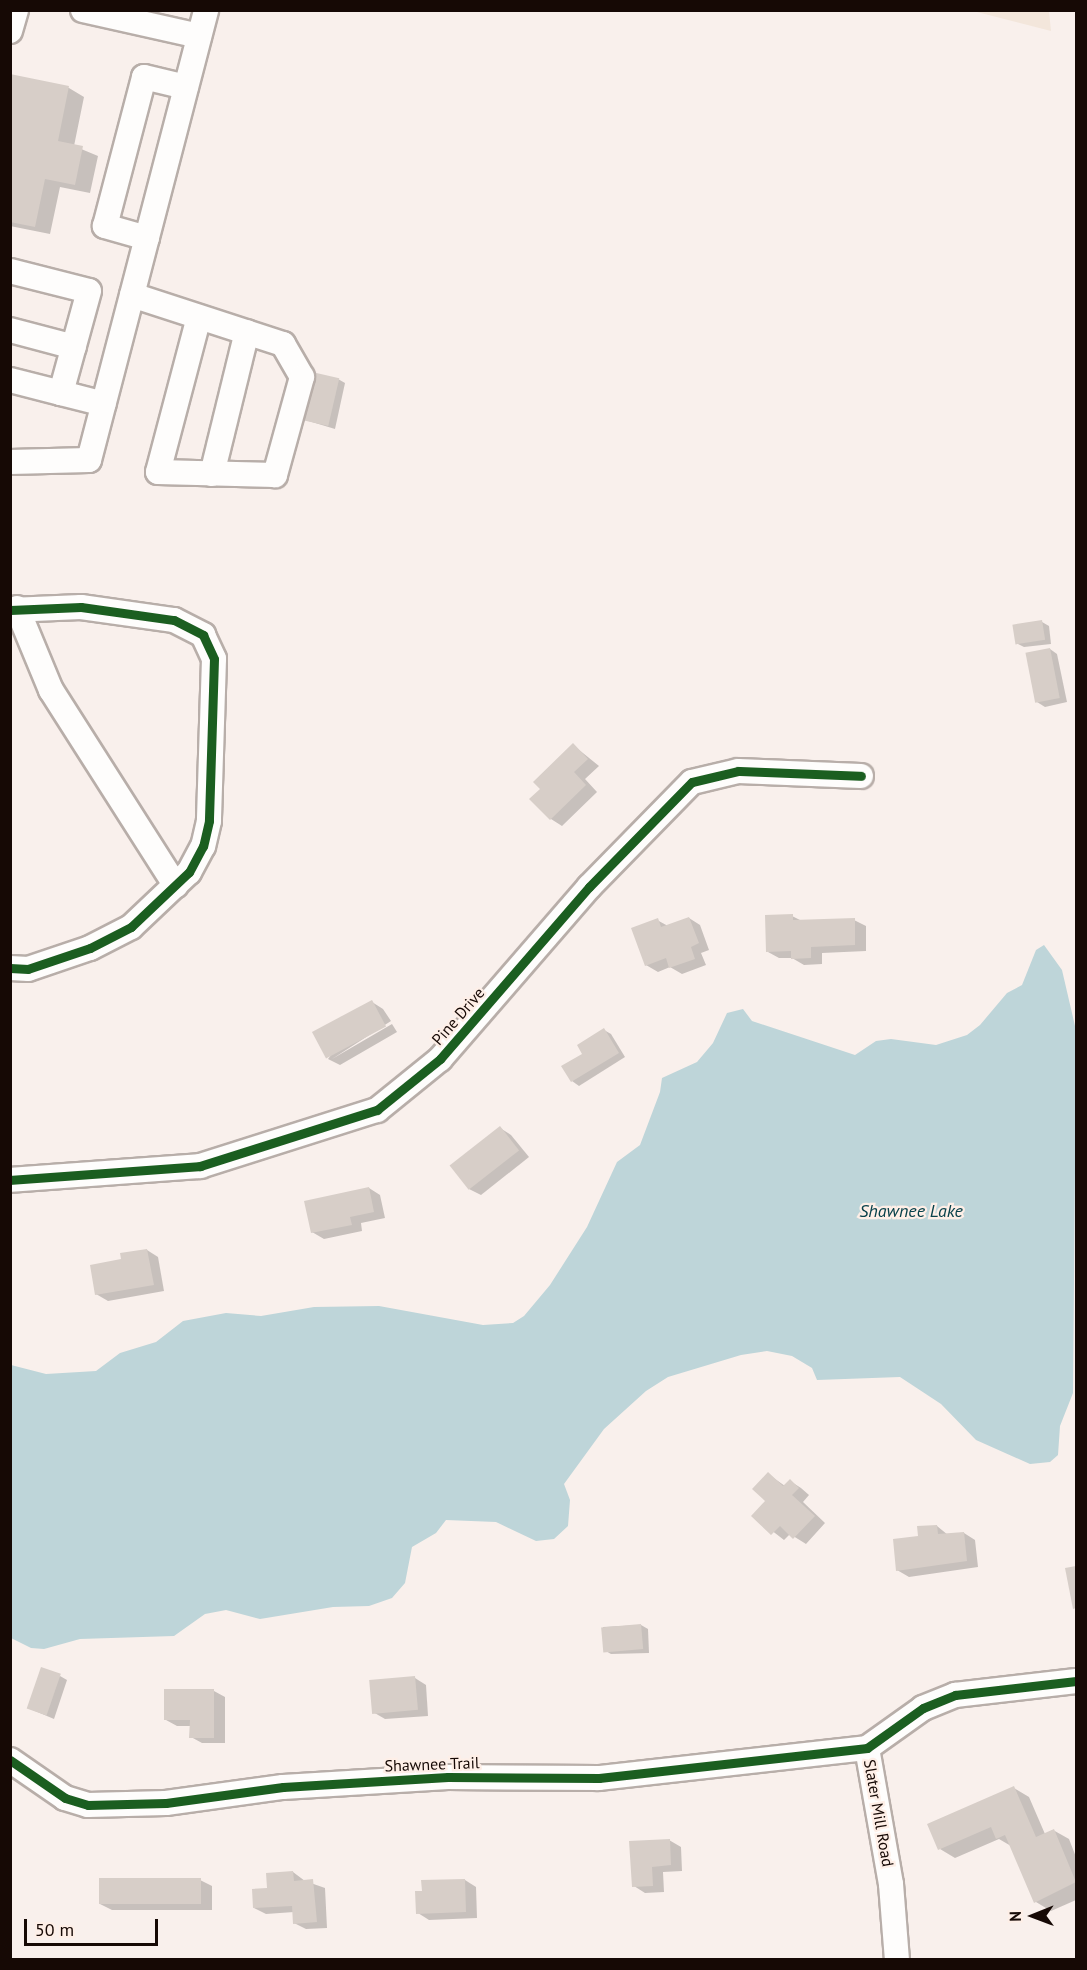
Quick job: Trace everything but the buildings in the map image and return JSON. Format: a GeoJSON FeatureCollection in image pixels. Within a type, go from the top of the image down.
{"type":"FeatureCollection","features":[{"type":"Feature","properties":{"kind":"street"},"geometry":{"type":"LineString","coordinates":[[10,32],[16,10]]}},
{"type":"Feature","properties":{"kind":"street"},"geometry":{"type":"LineString","coordinates":[[83,10],[199,36]]}},
{"type":"Feature","properties":{"kind":"street"},"geometry":{"type":"LineString","coordinates":[[10,462],[89,460],[206,10]]}},
{"type":"Feature","properties":{"kind":"street"},"geometry":{"type":"LineString","coordinates":[[147,238],[105,226],[144,77],[186,87]]}},
{"type":"Feature","properties":{"kind":"street"},"geometry":{"type":"LineString","coordinates":[[10,271],[89,291],[61,393]]}},
{"type":"Feature","properties":{"kind":"street"},"geometry":{"type":"LineString","coordinates":[[132,295],[199,316],[283,344],[302,377],[275,475],[158,472],[199,316]]}},
{"type":"Feature","properties":{"kind":"street"},"geometry":{"type":"LineString","coordinates":[[10,330],[74,347]]}},
{"type":"Feature","properties":{"kind":"street"},"geometry":{"type":"LineString","coordinates":[[212,474],[247,332]]}},
{"type":"Feature","properties":{"kind":"street"},"geometry":{"type":"LineString","coordinates":[[10,380],[104,404]]}},
{"type":"Feature","properties":{"kind":"street"},"geometry":{"type":"LineString","coordinates":[[10,445],[61,461]]}},
{"type":"Feature","properties":{"kind":"street"},"geometry":{"type":"LineString","coordinates":[[10,968],[28,969],[90,948],[131,927],[176,886],[203,846],[209,821],[214,659],[203,635],[174,620],[81,607],[14,609],[51,690],[176,886]]}},
{"type":"Feature","properties":{"kind":"street","name":"Pine Drive"},"geometry":{"type":"LineString","coordinates":[[10,1180],[200,1166],[377,1110],[440,1059],[589,887],[692,782],[738,771],[861,776]]}},
{"type":"Feature","properties":{"kind":"street","name":"Slater Mill Road"},"geometry":{"type":"LineString","coordinates":[[897,1959],[891,1884],[867,1748],[923,1708],[955,1695],[1077,1682]]}},
{"type":"Feature","properties":{"kind":"street","name":"Shawnee Trail"},"geometry":{"type":"LineString","coordinates":[[10,1760],[65,1798],[88,1805],[166,1803],[283,1787],[448,1777],[599,1778],[867,1748]]}},
{"type":"Feature","properties":{"kind":"shaded area"},"geometry":{"type":"Polygon","coordinates":[[[973,11],[1049,11],[1051,31],[973,11]]]}},
{"type":"Feature","properties":{"kind":"water","name":"Shawnee Lake"},"geometry":{"type":"Polygon","coordinates":[[[1044,945],[1062,970],[1075,1026],[1076,1061],[1073,1393],[1060,1426],[1058,1455],[1050,1462],[1030,1464],[976,1440],[941,1404],[900,1377],[817,1380],[812,1368],[792,1356],[767,1351],[741,1355],[668,1377],[646,1391],[604,1429],[564,1484],[570,1500],[568,1526],[554,1539],[536,1541],[496,1522],[446,1520],[436,1533],[412,1547],[405,1583],[392,1598],[369,1606],[333,1607],[260,1619],[226,1610],[205,1614],[174,1636],[80,1639],[44,1649],[31,1648],[11,1638],[11,1365],[46,1374],[96,1371],[120,1353],[156,1342],[183,1321],[226,1313],[261,1316],[314,1307],[379,1306],[483,1325],[513,1323],[524,1316],[550,1285],[587,1227],[617,1162],[640,1145],[660,1092],[662,1078],[697,1062],[713,1043],[727,1013],[743,1009],[752,1021],[855,1055],[876,1041],[891,1039],[936,1045],[967,1035],[980,1025],[1007,993],[1022,985],[1036,950],[1044,945]]]}},
{"type":"Feature","properties":{"kind":"cycle path"},"geometry":{"type":"LineString","coordinates":[[10,610],[81,607],[174,620],[203,635],[214,659],[209,821],[203,846],[189,872],[131,927],[90,948],[28,969],[10,968]]}},
{"type":"Feature","properties":{"kind":"cycle path"},"geometry":{"type":"LineString","coordinates":[[10,1180],[200,1166],[377,1110],[440,1059],[589,887],[692,782],[738,771],[861,776]]}},
{"type":"Feature","properties":{"kind":"cycle path"},"geometry":{"type":"LineString","coordinates":[[10,1760],[65,1798],[88,1805],[166,1803],[283,1787],[448,1777],[599,1778],[867,1748],[923,1708],[955,1695],[1076,1681]]}}]}
